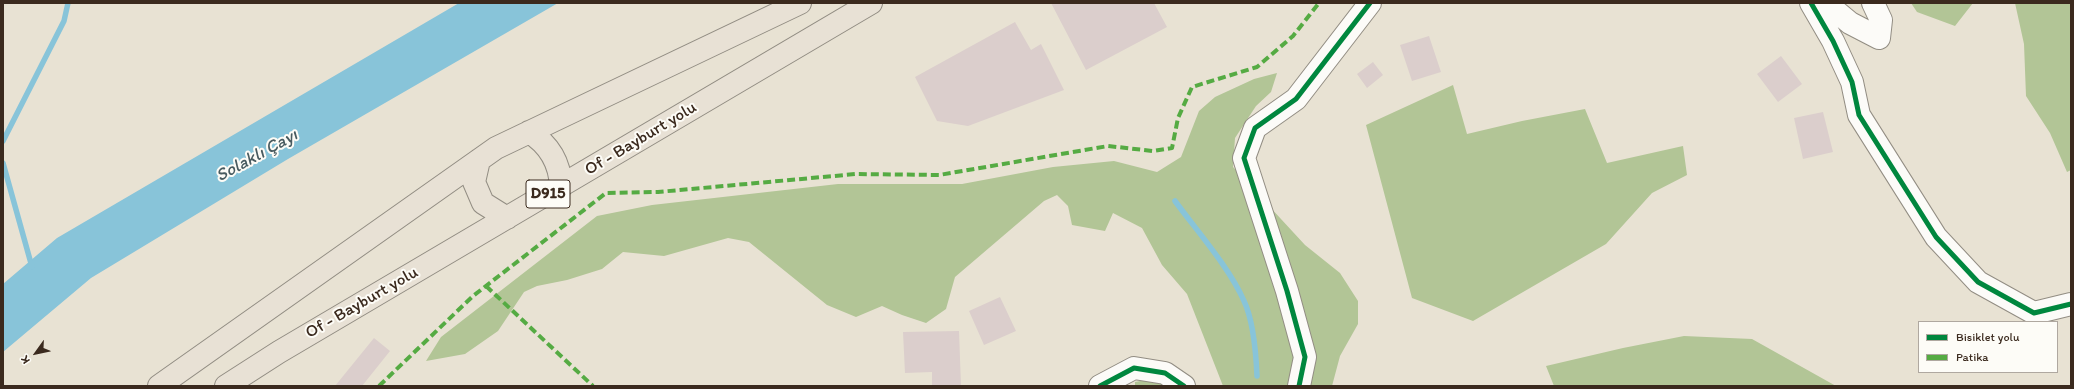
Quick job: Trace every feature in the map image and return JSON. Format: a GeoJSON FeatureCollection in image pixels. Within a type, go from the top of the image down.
{"type":"FeatureCollection","features":[{"type":"Feature","properties":{"kind":"highway"},"geometry":{"type":"LineString","coordinates":[[159,386],[496,148],[800,3]]}},
{"type":"Feature","properties":{"kind":"highway","name":"Of - Bayburt yolu"},"geometry":{"type":"LineString","coordinates":[[226,386],[280,352],[871,3]]}},
{"type":"Feature","properties":{"kind":"highway"},"geometry":{"type":"LineString","coordinates":[[529,132],[538,138],[552,154],[560,172],[561,187]]}},
{"type":"Feature","properties":{"kind":"highway"},"geometry":{"type":"LineString","coordinates":[[479,160],[474,182],[482,203],[507,218]]}},
{"type":"Feature","properties":{"kind":"street"},"geometry":{"type":"LineString","coordinates":[[1299,386],[1305,357],[1287,291],[1244,158],[1255,128],[1296,99],[1370,3]]}},
{"type":"Feature","properties":{"kind":"street"},"geometry":{"type":"LineString","coordinates":[[1811,3],[1833,41],[1852,82],[1859,115],[1936,237],[1978,282],[2034,313],[2071,304]]}},
{"type":"Feature","properties":{"kind":"street"},"geometry":{"type":"LineString","coordinates":[[1826,3],[1850,23],[1878,38],[1881,20],[1873,3]]}},
{"type":"Feature","properties":{"kind":"street"},"geometry":{"type":"LineString","coordinates":[[1100,386],[1134,368],[1165,373],[1184,386]]}},
{"type":"Feature","properties":{"kind":"green space"},"geometry":{"type":"Polygon","coordinates":[[[1911,3],[1973,3],[1955,26],[1917,12],[1911,3]]]}},
{"type":"Feature","properties":{"kind":"green space"},"geometry":{"type":"Polygon","coordinates":[[[2015,3],[2071,3],[2071,170],[2067,172],[2050,133],[2026,96],[2024,44],[2015,3]]]}},
{"type":"Feature","properties":{"kind":"green space"},"geometry":{"type":"Polygon","coordinates":[[[1277,73],[1271,92],[1256,106],[1235,138],[1233,167],[1305,245],[1340,273],[1358,301],[1358,324],[1340,356],[1332,386],[1223,386],[1187,294],[1162,265],[1142,228],[1113,213],[1105,231],[1072,225],[1068,206],[1057,195],[1044,201],[955,277],[946,309],[926,323],[882,306],[856,317],[827,305],[749,242],[728,238],[664,256],[623,252],[602,269],[567,280],[537,286],[524,292],[498,331],[465,354],[426,361],[441,337],[597,216],[652,205],[838,184],[962,184],[1053,167],[1114,161],[1157,172],[1181,157],[1199,111],[1215,97],[1254,79],[1277,73]]]}},
{"type":"Feature","properties":{"kind":"green space"},"geometry":{"type":"Polygon","coordinates":[[[1453,85],[1467,134],[1522,121],[1585,109],[1607,163],[1683,146],[1687,175],[1652,193],[1606,244],[1473,321],[1412,298],[1366,125],[1453,85]]]}},
{"type":"Feature","properties":{"kind":"green space"},"geometry":{"type":"Polygon","coordinates":[[[1684,336],[1752,339],[1836,386],[1554,386],[1546,366],[1623,348],[1684,336]]]}},
{"type":"Feature","properties":{"kind":"green space"},"geometry":{"type":"Polygon","coordinates":[[[1161,377],[1170,386],[1135,386],[1135,382],[1161,377]]]}},
{"type":"Feature","properties":{"kind":"water","name":"Solaklı Çayı"},"geometry":{"type":"Polygon","coordinates":[[[459,3],[558,3],[288,159],[91,278],[3,352],[3,284],[57,238],[459,3]]]}},
{"type":"Feature","properties":{"kind":"building"},"geometry":{"type":"Polygon","coordinates":[[[1051,3],[1154,3],[1167,27],[1086,70],[1051,3]]]}},
{"type":"Feature","properties":{"kind":"building"},"geometry":{"type":"Polygon","coordinates":[[[1015,22],[1031,50],[1041,44],[1064,90],[968,126],[937,121],[915,77],[1015,22]]]}},
{"type":"Feature","properties":{"kind":"building"},"geometry":{"type":"Polygon","coordinates":[[[1429,36],[1441,72],[1412,81],[1400,45],[1429,36]]]}},
{"type":"Feature","properties":{"kind":"building"},"geometry":{"type":"Polygon","coordinates":[[[1781,56],[1802,84],[1778,102],[1757,74],[1781,56]]]}},
{"type":"Feature","properties":{"kind":"building"},"geometry":{"type":"Polygon","coordinates":[[[1373,62],[1383,75],[1367,88],[1357,74],[1373,62]]]}},
{"type":"Feature","properties":{"kind":"building"},"geometry":{"type":"Polygon","coordinates":[[[1823,112],[1833,152],[1803,159],[1794,118],[1823,112]]]}},
{"type":"Feature","properties":{"kind":"building"},"geometry":{"type":"Polygon","coordinates":[[[1000,297],[1016,331],[984,345],[969,311],[1000,297]]]}},
{"type":"Feature","properties":{"kind":"building"},"geometry":{"type":"Polygon","coordinates":[[[959,331],[961,386],[932,386],[932,372],[905,373],[903,332],[959,331]]]}},
{"type":"Feature","properties":{"kind":"building"},"geometry":{"type":"Polygon","coordinates":[[[374,338],[390,351],[362,386],[335,386],[374,338]]]}},
{"type":"Feature","properties":{"kind":"waterway"},"geometry":{"type":"LineString","coordinates":[[3,141],[64,21],[68,3]]}},
{"type":"Feature","properties":{"kind":"waterway"},"geometry":{"type":"LineString","coordinates":[[3,163],[32,267]]}},
{"type":"Feature","properties":{"kind":"waterway"},"geometry":{"type":"LineString","coordinates":[[1175,201],[1221,262],[1238,288],[1250,318],[1255,348],[1257,376]]}},
{"type":"Feature","properties":{"kind":"marked path"},"geometry":{"type":"LineString","coordinates":[[379,386],[473,296],[606,193],[658,192],[856,174],[939,175],[1108,146],[1153,151],[1172,148],[1178,118],[1192,87],[1257,67],[1293,36],[1319,3]]}},
{"type":"Feature","properties":{"kind":"marked path"},"geometry":{"type":"LineString","coordinates":[[486,286],[593,386]]}},
{"type":"Feature","properties":{"kind":"cycle path"},"geometry":{"type":"LineString","coordinates":[[1299,386],[1305,357],[1287,291],[1244,158],[1255,128],[1296,99],[1370,3]]}},
{"type":"Feature","properties":{"kind":"cycle path"},"geometry":{"type":"LineString","coordinates":[[1811,3],[1833,41],[1852,82],[1859,115],[1936,237],[1978,282],[2034,313],[2071,304]]}},
{"type":"Feature","properties":{"kind":"cycle path"},"geometry":{"type":"LineString","coordinates":[[1100,386],[1134,368],[1165,373],[1184,386]]}}]}
